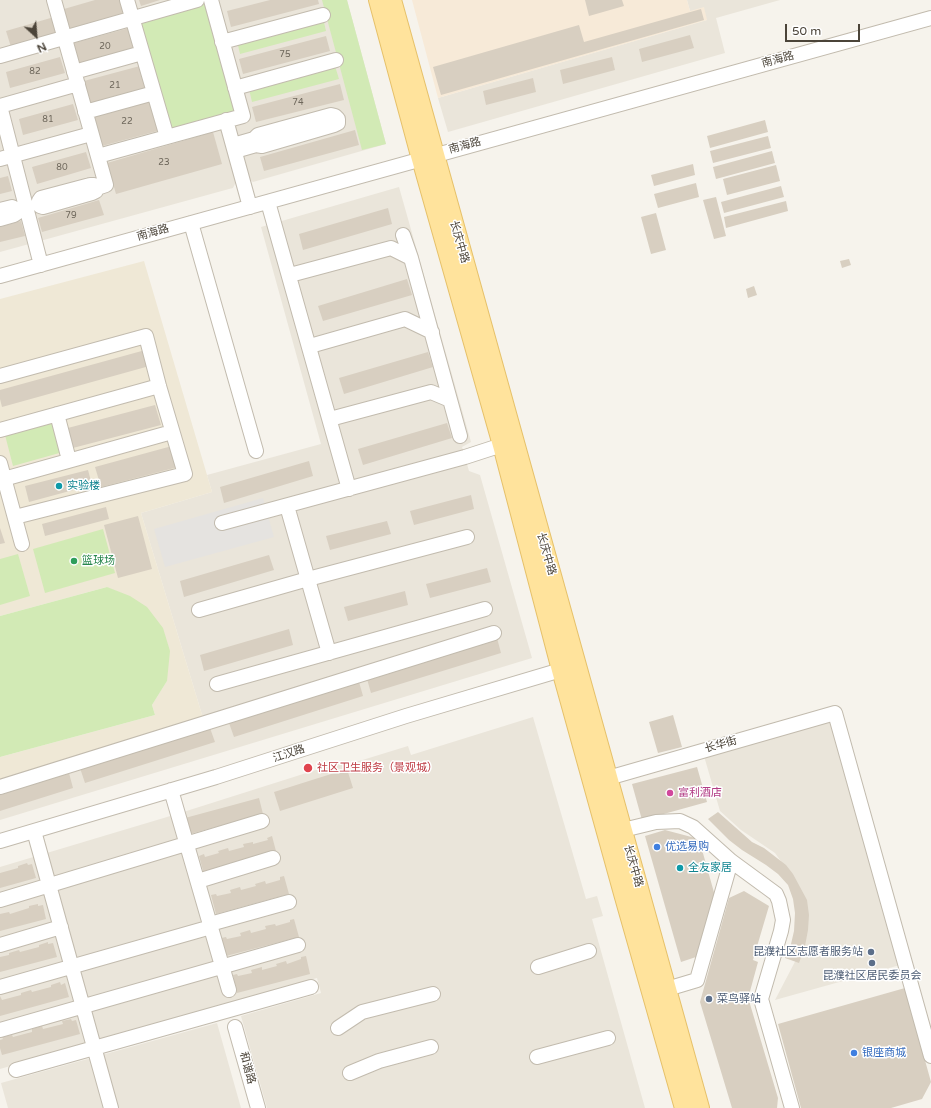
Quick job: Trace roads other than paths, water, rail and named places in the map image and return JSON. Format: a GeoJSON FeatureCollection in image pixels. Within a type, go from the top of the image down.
{"type":"FeatureCollection","features":[{"type":"Feature","properties":{"kind":"main road","name":"长庆中路"},"geometry":{"type":"LineString","coordinates":[[378,0],[428,157],[569,668],[624,897],[700,1108]]}},
{"type":"Feature","properties":{"kind":"main road","name":"长庆中路"},"geometry":{"type":"LineString","coordinates":[[392,0],[428,157],[502,445],[569,668],[608,778],[623,830],[684,1108]]}},
{"type":"Feature","properties":{"kind":"street"},"geometry":{"type":"LineString","coordinates":[[0,210],[12,207],[43,207],[92,193],[96,191],[97,188],[106,185],[54,0]]}},
{"type":"Feature","properties":{"kind":"street"},"geometry":{"type":"LineString","coordinates":[[127,0],[167,137]]}},
{"type":"Feature","properties":{"kind":"street"},"geometry":{"type":"LineString","coordinates":[[0,56],[197,0]]}},
{"type":"Feature","properties":{"kind":"street"},"geometry":{"type":"LineString","coordinates":[[98,156],[243,116],[211,0]]}},
{"type":"Feature","properties":{"kind":"street"},"geometry":{"type":"LineString","coordinates":[[222,42],[323,14]]}},
{"type":"Feature","properties":{"kind":"street","name":"南海路"},"geometry":{"type":"LineString","coordinates":[[0,276],[190,222],[250,207],[931,18]]}},
{"type":"Feature","properties":{"kind":"street"},"geometry":{"type":"LineString","coordinates":[[41,265],[27,207],[6,157],[0,106],[142,53]]}},
{"type":"Feature","properties":{"kind":"street"},"geometry":{"type":"LineString","coordinates":[[235,88],[336,60]]}},
{"type":"Feature","properties":{"kind":"street"},"geometry":{"type":"LineString","coordinates":[[85,112],[154,93]]}},
{"type":"Feature","properties":{"kind":"street"},"geometry":{"type":"LineString","coordinates":[[234,148],[255,142],[262,146],[334,125],[338,123],[338,119],[336,116],[331,115],[258,135],[255,142]]}},
{"type":"Feature","properties":{"kind":"street"},"geometry":{"type":"LineString","coordinates":[[226,120],[250,207]]}},
{"type":"Feature","properties":{"kind":"street"},"geometry":{"type":"LineString","coordinates":[[6,157],[91,134]]}},
{"type":"Feature","properties":{"kind":"street"},"geometry":{"type":"LineString","coordinates":[[268,202],[310,346],[349,489]]}},
{"type":"Feature","properties":{"kind":"street"},"geometry":{"type":"LineString","coordinates":[[0,219],[14,215],[27,207]]}},
{"type":"Feature","properties":{"kind":"street"},"geometry":{"type":"LineString","coordinates":[[190,222],[256,451]]}},
{"type":"Feature","properties":{"kind":"street"},"geometry":{"type":"LineString","coordinates":[[404,235],[460,436]]}},
{"type":"Feature","properties":{"kind":"street"},"geometry":{"type":"LineString","coordinates":[[290,276],[391,248],[411,258]]}},
{"type":"Feature","properties":{"kind":"street"},"geometry":{"type":"LineString","coordinates":[[310,346],[405,319],[432,332]]}},
{"type":"Feature","properties":{"kind":"street"},"geometry":{"type":"LineString","coordinates":[[0,376],[146,336],[185,474],[15,517]]}},
{"type":"Feature","properties":{"kind":"street"},"geometry":{"type":"LineString","coordinates":[[0,430],[159,386]]}},
{"type":"Feature","properties":{"kind":"street"},"geometry":{"type":"LineString","coordinates":[[330,419],[431,392],[450,400]]}},
{"type":"Feature","properties":{"kind":"street"},"geometry":{"type":"LineString","coordinates":[[57,414],[69,460]]}},
{"type":"Feature","properties":{"kind":"street"},"geometry":{"type":"LineString","coordinates":[[2,479],[172,432]]}},
{"type":"Feature","properties":{"kind":"street"},"geometry":{"type":"LineString","coordinates":[[222,523],[465,457],[502,445]]}},
{"type":"Feature","properties":{"kind":"street"},"geometry":{"type":"LineString","coordinates":[[0,463],[2,479],[15,517],[22,544]]}},
{"type":"Feature","properties":{"kind":"street"},"geometry":{"type":"LineString","coordinates":[[287,506],[329,653]]}},
{"type":"Feature","properties":{"kind":"street"},"geometry":{"type":"LineString","coordinates":[[199,610],[308,579],[467,537]]}},
{"type":"Feature","properties":{"kind":"street"},"geometry":{"type":"LineString","coordinates":[[217,684],[485,609]]}},
{"type":"Feature","properties":{"kind":"street"},"geometry":{"type":"LineString","coordinates":[[0,787],[494,633]]}},
{"type":"Feature","properties":{"kind":"street","name":"江汉路"},"geometry":{"type":"LineString","coordinates":[[0,841],[171,790],[406,716],[569,668]]}},
{"type":"Feature","properties":{"kind":"street","name":"长华街"},"geometry":{"type":"LineString","coordinates":[[608,778],[835,713],[931,1056]]}},
{"type":"Feature","properties":{"kind":"street"},"geometry":{"type":"LineString","coordinates":[[171,790],[229,990]]}},
{"type":"Feature","properties":{"kind":"street"},"geometry":{"type":"LineString","coordinates":[[0,900],[262,821]]}},
{"type":"Feature","properties":{"kind":"street"},"geometry":{"type":"LineString","coordinates":[[623,830],[656,822],[680,821],[694,827],[731,861],[776,894],[780,901],[783,920],[761,999],[792,1108]]}},
{"type":"Feature","properties":{"kind":"street"},"geometry":{"type":"LineString","coordinates":[[34,831],[112,1108]]}},
{"type":"Feature","properties":{"kind":"street"},"geometry":{"type":"LineString","coordinates":[[198,881],[273,858]]}},
{"type":"Feature","properties":{"kind":"street"},"geometry":{"type":"LineString","coordinates":[[659,991],[697,980],[731,861]]}},
{"type":"Feature","properties":{"kind":"street"},"geometry":{"type":"LineString","coordinates":[[0,986],[289,902]]}},
{"type":"Feature","properties":{"kind":"street"},"geometry":{"type":"LineString","coordinates":[[0,945],[61,927]]}},
{"type":"Feature","properties":{"kind":"street"},"geometry":{"type":"LineString","coordinates":[[0,1030],[298,945]]}},
{"type":"Feature","properties":{"kind":"street"},"geometry":{"type":"LineString","coordinates":[[538,967],[590,952]]}},
{"type":"Feature","properties":{"kind":"street"},"geometry":{"type":"LineString","coordinates":[[16,1070],[311,987]]}},
{"type":"Feature","properties":{"kind":"street"},"geometry":{"type":"LineString","coordinates":[[338,1028],[362,1012],[433,994]]}},
{"type":"Feature","properties":{"kind":"street","name":"和谐路"},"geometry":{"type":"LineString","coordinates":[[236,1027],[258,1108]]}},
{"type":"Feature","properties":{"kind":"street"},"geometry":{"type":"LineString","coordinates":[[537,1057],[608,1038]]}},
{"type":"Feature","properties":{"kind":"street"},"geometry":{"type":"LineString","coordinates":[[350,1073],[379,1061],[431,1047]]}},
{"type":"Feature","properties":{"kind":"place","name":"实验楼"},"geometry":{"type":"Point","coordinates":[59,486]}},
{"type":"Feature","properties":{"kind":"place","name":"篮球场"},"geometry":{"type":"Point","coordinates":[74,561]}},
{"type":"Feature","properties":{"kind":"place","name":"社区卫生服务（景观城）"},"geometry":{"type":"Point","coordinates":[308,768]}},
{"type":"Feature","properties":{"kind":"place","name":"富利酒店"},"geometry":{"type":"Point","coordinates":[670,793]}},
{"type":"Feature","properties":{"kind":"place","name":"优选易购"},"geometry":{"type":"Point","coordinates":[657,847]}},
{"type":"Feature","properties":{"kind":"place","name":"全友家居"},"geometry":{"type":"Point","coordinates":[680,868]}},
{"type":"Feature","properties":{"kind":"place","name":"昆濮社区志愿者服务站"},"geometry":{"type":"Point","coordinates":[871,952]}},
{"type":"Feature","properties":{"kind":"place","name":"昆濮社区居民委员会"},"geometry":{"type":"Point","coordinates":[872,963]}},
{"type":"Feature","properties":{"kind":"place","name":"菜鸟驿站"},"geometry":{"type":"Point","coordinates":[709,999]}},
{"type":"Feature","properties":{"kind":"place","name":"银座商城"},"geometry":{"type":"Point","coordinates":[854,1053]}}]}
